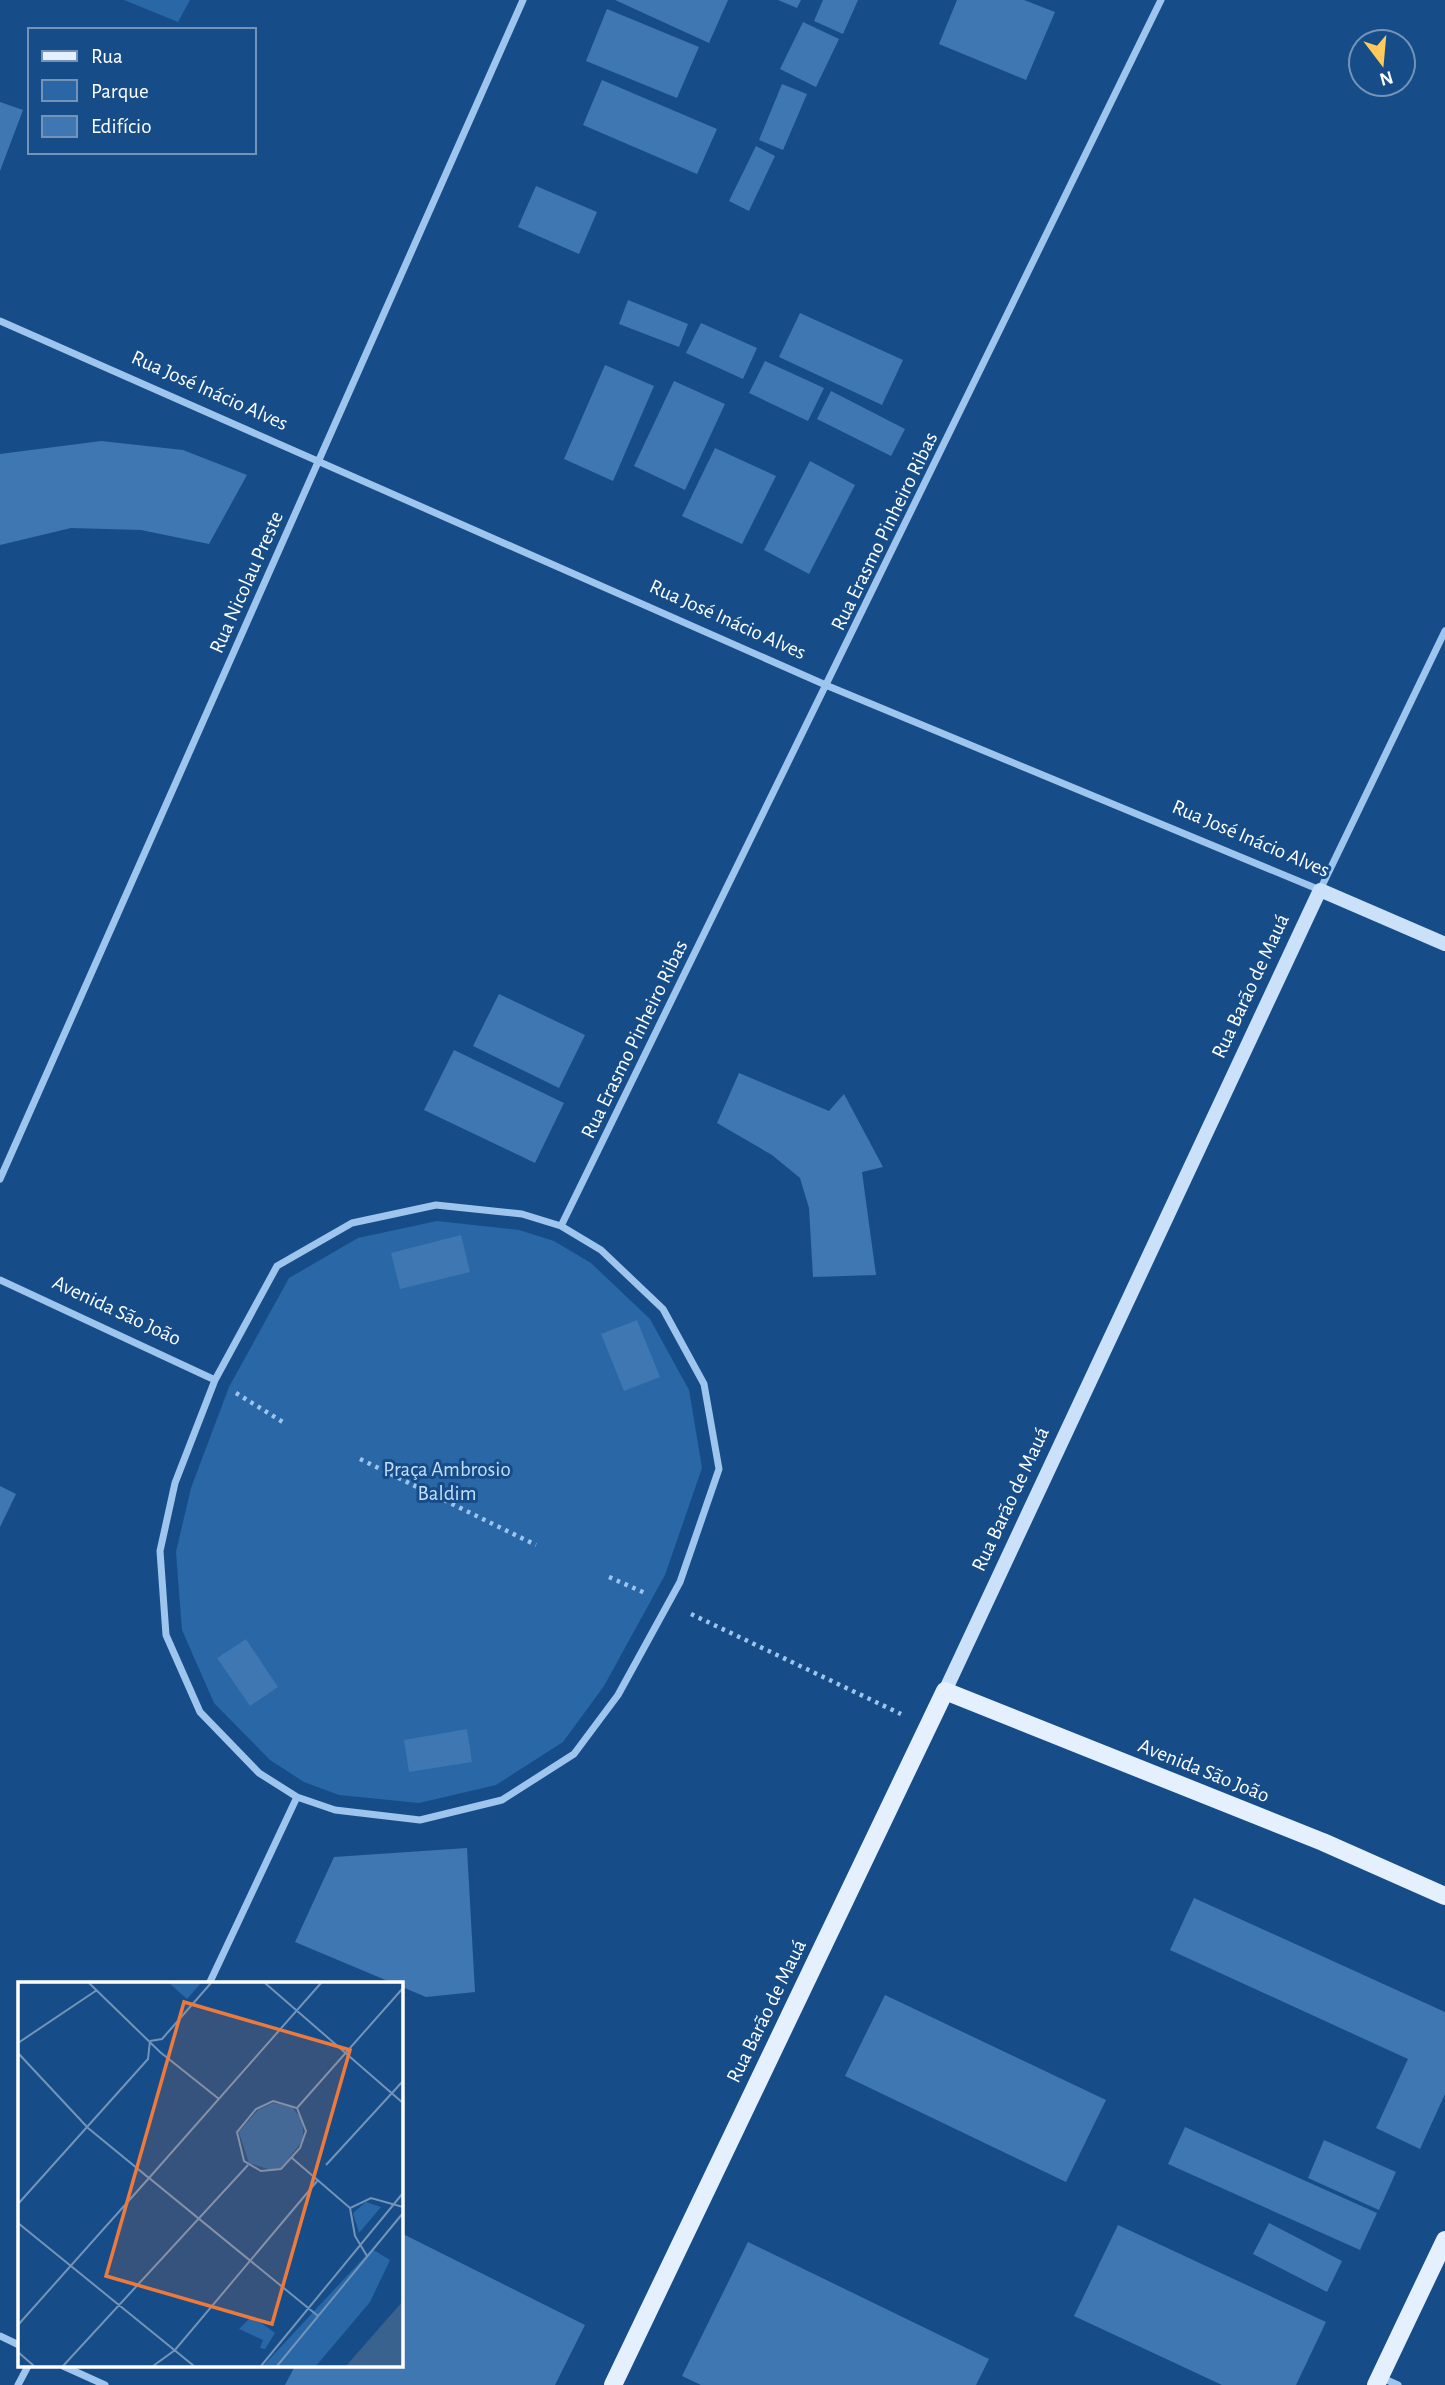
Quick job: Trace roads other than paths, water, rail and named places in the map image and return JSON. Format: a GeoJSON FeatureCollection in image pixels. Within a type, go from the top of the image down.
{"type":"FeatureCollection","features":[{"type":"Feature","properties":{"kind":"main road","name":"Rua José Inácio Alves"},"geometry":{"type":"LineString","coordinates":[[1320,890],[1445,944]]}},
{"type":"Feature","properties":{"kind":"main road","name":"Rua Barão de Mauá"},"geometry":{"type":"LineString","coordinates":[[613,2385],[945,1691],[1320,890]]}},
{"type":"Feature","properties":{"kind":"main road","name":"Avenida São João"},"geometry":{"type":"LineString","coordinates":[[945,1691],[1323,1842],[1445,1896]]}},
{"type":"Feature","properties":{"kind":"main road"},"geometry":{"type":"LineString","coordinates":[[1378,2381],[1445,2240]]}},
{"type":"Feature","properties":{"kind":"street","name":"Rua Nicolau Preste"},"geometry":{"type":"LineString","coordinates":[[0,1178],[523,0]]}},
{"type":"Feature","properties":{"kind":"street","name":"Rua Erasmo Pinheiro Ribas"},"geometry":{"type":"LineString","coordinates":[[561,1226],[1161,0]]}},
{"type":"Feature","properties":{"kind":"street","name":"Rua José Inácio Alves"},"geometry":{"type":"LineString","coordinates":[[0,321],[828,685],[1320,890]]}},
{"type":"Feature","properties":{"kind":"street","name":"Rua Barão de Mauá"},"geometry":{"type":"LineString","coordinates":[[1320,890],[1445,631]]}},
{"type":"Feature","properties":{"kind":"street"},"geometry":{"type":"LineString","coordinates":[[436,1205],[522,1214],[561,1226],[601,1250],[663,1309],[704,1384],[719,1469],[680,1582],[618,1695],[574,1754],[502,1800],[420,1820],[335,1810],[298,1797],[259,1773],[200,1712],[166,1635],[159,1551],[175,1483],[215,1380],[277,1266],[352,1223],[436,1205]]}},
{"type":"Feature","properties":{"kind":"street","name":"Avenida São João"},"geometry":{"type":"LineString","coordinates":[[0,1280],[215,1380]]}},
{"type":"Feature","properties":{"kind":"street"},"geometry":{"type":"LineString","coordinates":[[210,1982],[298,1797]]}},
{"type":"Feature","properties":{"kind":"street"},"geometry":{"type":"LineString","coordinates":[[0,2336],[18,2345]]}},
{"type":"Feature","properties":{"kind":"street"},"geometry":{"type":"LineString","coordinates":[[18,2385],[26,2368]]}},
{"type":"Feature","properties":{"kind":"street"},"geometry":{"type":"LineString","coordinates":[[68,2368],[105,2385]]}},
{"type":"Feature","properties":{"kind":"street"},"geometry":{"type":"LineString","coordinates":[[1378,2381],[1398,2385]]}},
{"type":"Feature","properties":{"kind":"park label","name":"Praça Ambrosio Baldim"},"geometry":{"type":"Point","coordinates":[447,1481]}}]}
